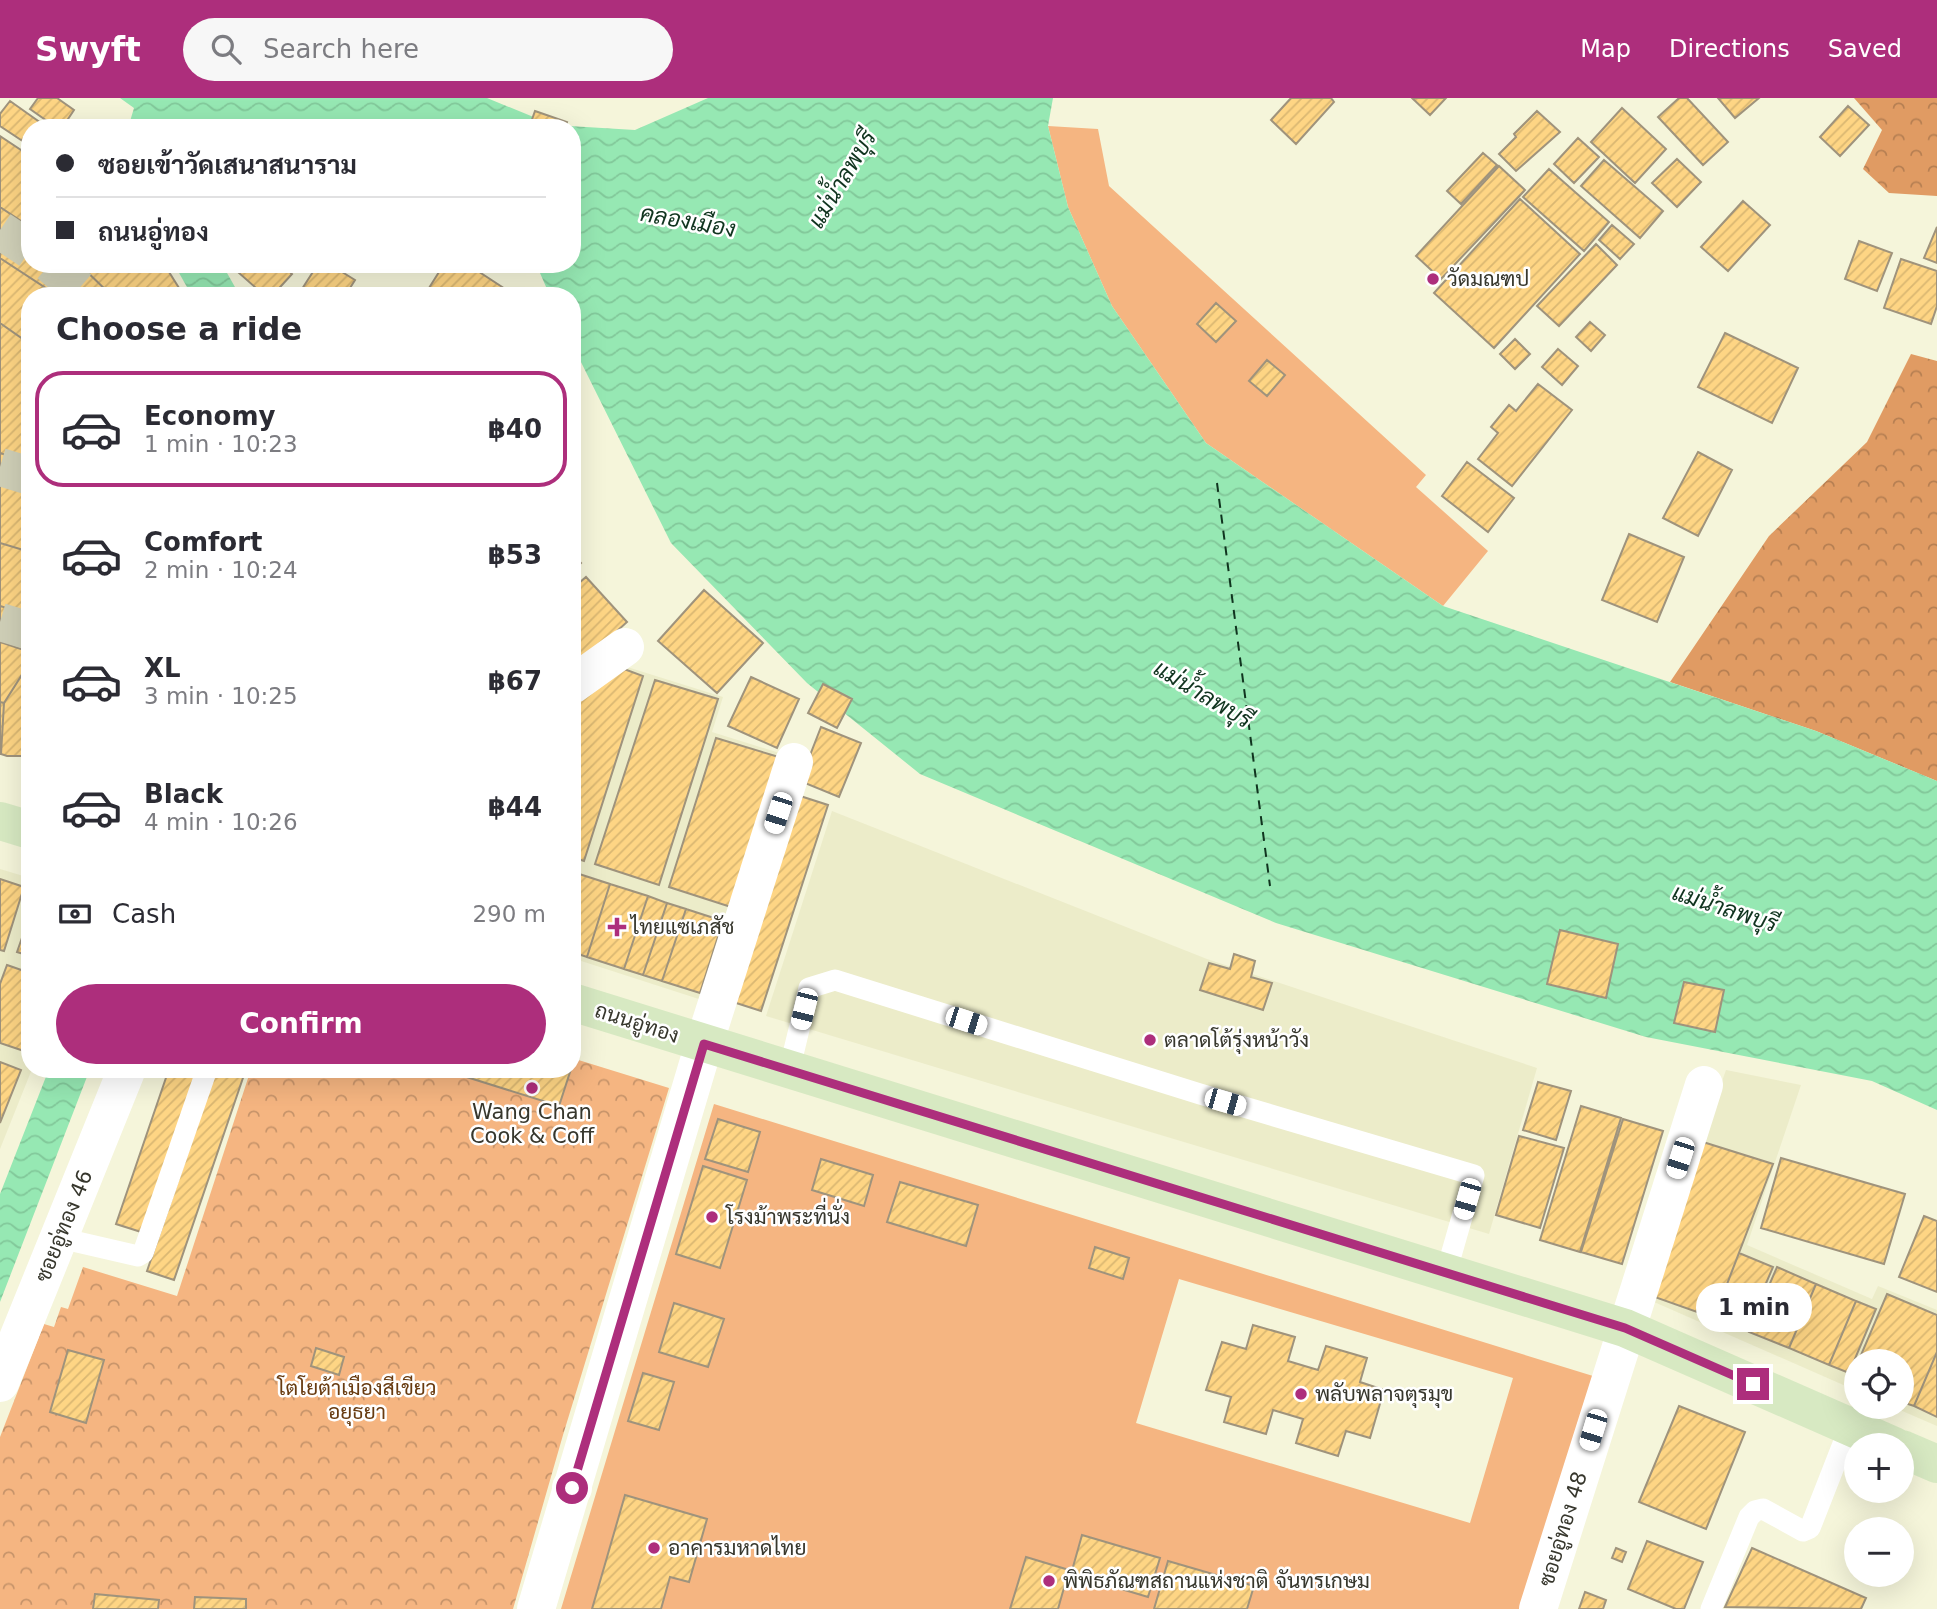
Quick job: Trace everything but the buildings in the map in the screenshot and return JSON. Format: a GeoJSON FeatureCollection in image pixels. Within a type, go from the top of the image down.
{"type":"FeatureCollection","features":[{"type":"Feature","properties":{"kind":"main road","name":"ถนนอู่ทอง"},"geometry":{"type":"LineString","coordinates":[[581,1005],[789,1072],[1625,1328],[1865,1433]]}},
{"type":"Feature","properties":{"kind":"main road"},"geometry":{"type":"LineString","coordinates":[[1914,1454],[1937,1464]]}},
{"type":"Feature","properties":{"kind":"street"},"geometry":{"type":"LineString","coordinates":[[581,679],[625,647]]}},
{"type":"Feature","properties":{"kind":"street"},"geometry":{"type":"LineString","coordinates":[[536,1609],[704,1044],[794,762]]}},
{"type":"Feature","properties":{"kind":"street","name":"ซอยอู่ทอง 46"},"geometry":{"type":"LineString","coordinates":[[0,1384],[123,1078]]}},
{"type":"Feature","properties":{"kind":"street","name":"ซอยอู่ทอง 48"},"geometry":{"type":"LineString","coordinates":[[1538,1609],[1704,1085]]}},
{"type":"Feature","properties":{"kind":"lane"},"geometry":{"type":"LineString","coordinates":[[789,1072],[809,988],[835,980],[1200,1094],[1474,1175],[1446,1273]]}},
{"type":"Feature","properties":{"kind":"lane"},"geometry":{"type":"LineString","coordinates":[[60,1238],[138,1256],[143,1253],[204,1078]]}},
{"type":"Feature","properties":{"kind":"lane"},"geometry":{"type":"LineString","coordinates":[[1711,1609],[1749,1517],[1755,1511],[1763,1509],[1803,1531],[1810,1528],[1850,1426]]}},
{"type":"Feature","properties":{"kind":"shaded area"},"geometry":{"type":"Polygon","coordinates":[[[624,666],[723,697],[712,732],[786,755],[705,1001],[581,961],[581,697],[624,666]]]}},
{"type":"Feature","properties":{"kind":"shaded area","name":"ตลาดโต้รุ่งหน้าวัง"},"geometry":{"type":"Polygon","coordinates":[[[832,811],[1207,959],[1537,1068],[1489,1234],[766,1016],[832,811]]]}},
{"type":"Feature","properties":{"kind":"shaded area"},"geometry":{"type":"Polygon","coordinates":[[[0,869],[21,875],[21,1078],[28,1078],[0,1149],[0,869]]]}},
{"type":"Feature","properties":{"kind":"shaded area"},"geometry":{"type":"Polygon","coordinates":[[[1726,1070],[1801,1085],[1747,1245],[1872,1299],[1878,1286],[1937,1310],[1937,1426],[1914,1416],[1914,1349],[1844,1349],[1844,1385],[1645,1298],[1726,1070]]]}},
{"type":"Feature","properties":{"kind":"green space"},"geometry":{"type":"Polygon","coordinates":[[[1854,98],[1937,98],[1937,196],[1889,193],[1863,169],[1882,130],[1854,98]]]}},
{"type":"Feature","properties":{"kind":"green space"},"geometry":{"type":"Polygon","coordinates":[[[1048,126],[1098,129],[1109,186],[1426,475],[1416,487],[1488,551],[1443,606],[1206,443],[1112,306],[1068,207],[1048,126]]]}},
{"type":"Feature","properties":{"kind":"green space"},"geometry":{"type":"Polygon","coordinates":[[[1911,354],[1937,361],[1937,781],[1816,731],[1670,682],[1769,536],[1867,442],[1911,354]]]}},
{"type":"Feature","properties":{"kind":"green space","name":"โตโยต้าเมืองสีเขียว อยุธยา"},"geometry":{"type":"Polygon","coordinates":[[[581,1061],[669,1088],[513,1609],[0,1609],[0,1437],[44,1324],[54,1327],[61,1307],[68,1309],[83,1267],[177,1296],[248,1078],[581,1078],[581,1061]]]}},
{"type":"Feature","properties":{"kind":"green space"},"geometry":{"type":"Polygon","coordinates":[[[714,1104],[1593,1376],[1520,1609],[561,1609],[714,1104]],[[1179,1279],[1136,1423],[1470,1523],[1513,1378],[1179,1279]]]}},
{"type":"Feature","properties":{"kind":"water"},"geometry":{"type":"Polygon","coordinates":[[[120,98],[487,98],[538,119],[131,119],[134,108],[120,98]]]}},
{"type":"Feature","properties":{"kind":"water"},"geometry":{"type":"Polygon","coordinates":[[[708,98],[1053,98],[1048,126],[1068,207],[1112,306],[1206,443],[1443,606],[1816,731],[1937,781],[1937,1110],[1872,1081],[1646,1037],[1276,923],[920,774],[807,683],[671,543],[581,362],[581,287],[546,287],[540,273],[581,273],[581,127],[635,130],[708,98]]]}},
{"type":"Feature","properties":{"kind":"water"},"geometry":{"type":"Polygon","coordinates":[[[179,273],[227,273],[235,287],[187,287],[179,273]]]}},
{"type":"Feature","properties":{"kind":"water"},"geometry":{"type":"Polygon","coordinates":[[[45,1078],[87,1078],[0,1302],[0,1194],[45,1078]]]}},
{"type":"Feature","properties":{"kind":"ferry route"},"geometry":{"type":"LineString","coordinates":[[1217,483],[1270,886]]}},
{"type":"Feature","properties":{"kind":"tunnel"},"geometry":{"type":"LineString","coordinates":[[0,230],[21,244]]}},
{"type":"Feature","properties":{"kind":"tunnel"},"geometry":{"type":"LineString","coordinates":[[60,273],[77,287]]}},
{"type":"Feature","properties":{"kind":"tunnel"},"geometry":{"type":"LineString","coordinates":[[0,467],[21,473]]}},
{"type":"Feature","properties":{"kind":"tunnel"},"geometry":{"type":"LineString","coordinates":[[0,622],[21,628]]}},
{"type":"Feature","properties":{"kind":"place","name":"วัดมณฑป"},"geometry":{"type":"Point","coordinates":[1433,279]}},
{"type":"Feature","properties":{"kind":"place","name":"ไทยแซเภสัช"},"geometry":{"type":"Point","coordinates":[617,927]}},
{"type":"Feature","properties":{"kind":"place","name":"ตลาดโต้รุ่งหน้าวัง"},"geometry":{"type":"Point","coordinates":[1150,1040]}},
{"type":"Feature","properties":{"kind":"place","name":"Wang Chan Cook & Coff"},"geometry":{"type":"Point","coordinates":[532,1088]}},
{"type":"Feature","properties":{"kind":"place","name":"โรงม้าพระที่นั่ง"},"geometry":{"type":"Point","coordinates":[712,1217]}},
{"type":"Feature","properties":{"kind":"place","name":"พลับพลาจตุรมุข"},"geometry":{"type":"Point","coordinates":[1301,1394]}},
{"type":"Feature","properties":{"kind":"place","name":"อาคารมหาดไทย"},"geometry":{"type":"Point","coordinates":[654,1548]}},
{"type":"Feature","properties":{"kind":"place","name":"พิพิธภัณฑสถานแห่งชาติ จันทรเกษม"},"geometry":{"type":"Point","coordinates":[1049,1581]}},
{"type":"Feature","properties":{"kind":"route"},"geometry":{"type":"LineString","coordinates":[[572,1488],[704,1044],[1625,1328],[1753,1384]]}},
{"type":"Feature","properties":{"kind":"water label","name":"แม่น้ำลพบุรี"},"geometry":{"type":"Point","coordinates":[842,179]}},
{"type":"Feature","properties":{"kind":"water label","name":"คลองเมือง"},"geometry":{"type":"Point","coordinates":[688,221]}},
{"type":"Feature","properties":{"kind":"water label","name":"แม่น้ำลพบุรี"},"geometry":{"type":"Point","coordinates":[1203,694]}},
{"type":"Feature","properties":{"kind":"water label","name":"แม่น้ำลพบุรี"},"geometry":{"type":"Point","coordinates":[1725,908]}}]}
